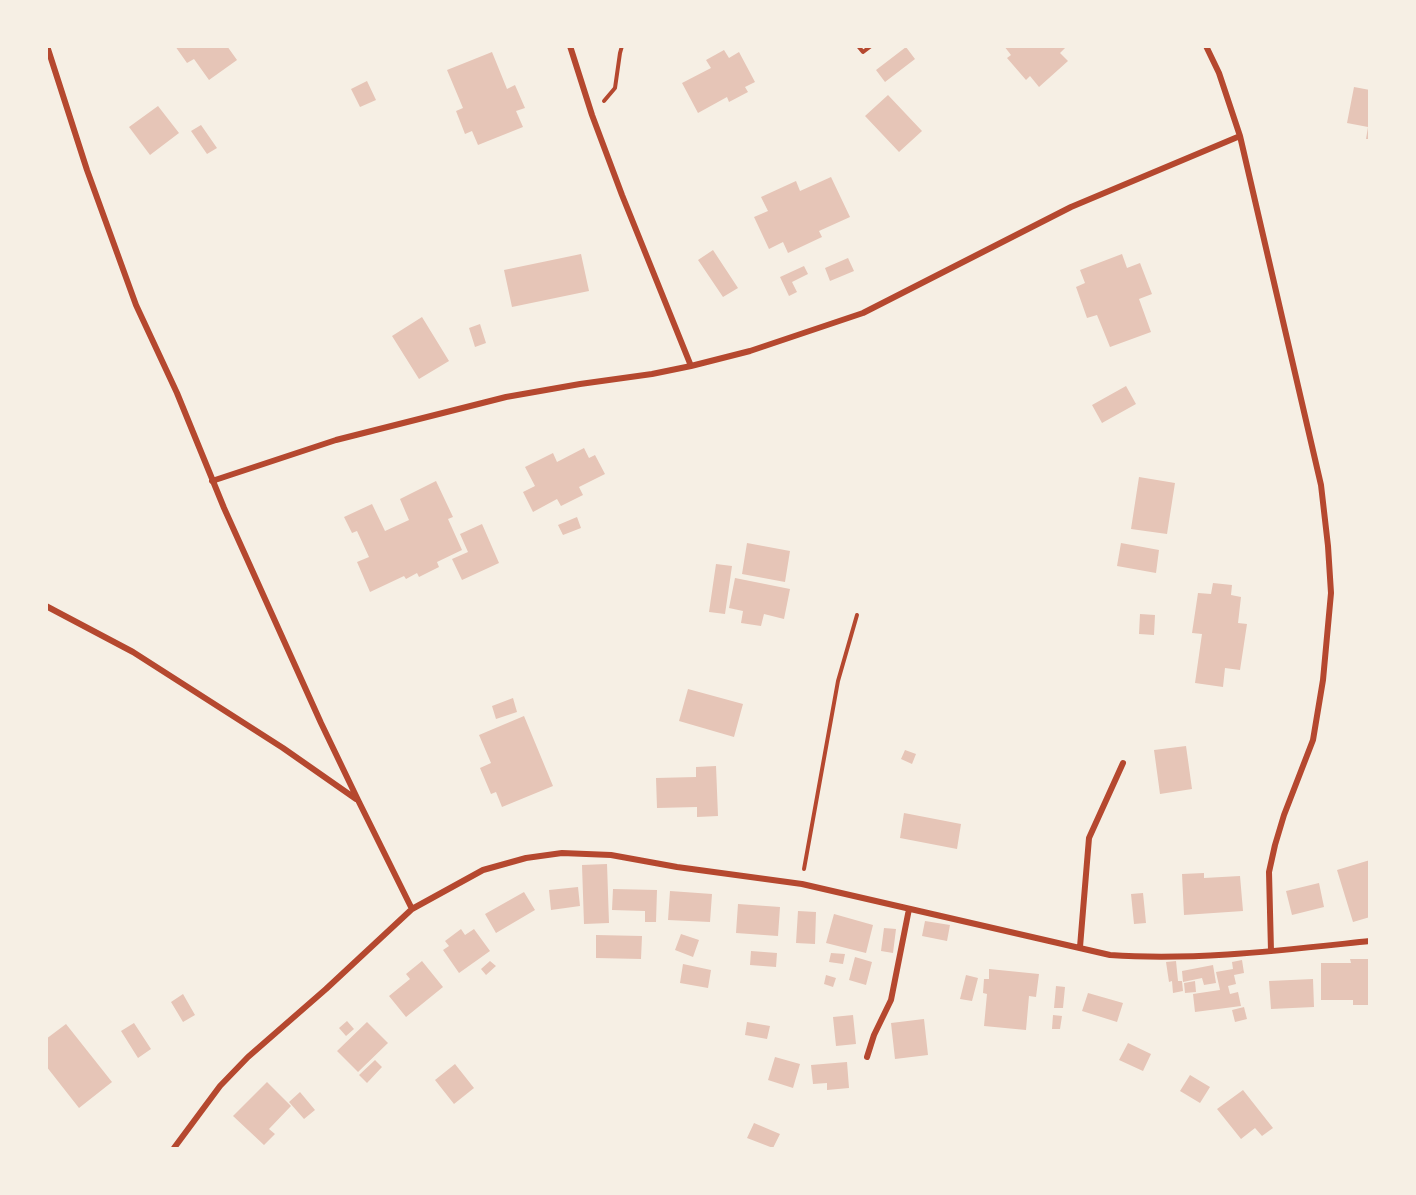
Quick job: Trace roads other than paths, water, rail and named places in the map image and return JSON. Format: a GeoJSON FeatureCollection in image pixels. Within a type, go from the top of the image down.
{"type":"FeatureCollection","features":[{"type":"Feature","properties":{"kind":"street"},"geometry":{"type":"LineString","coordinates":[[47,46],[87,170],[136,305],[177,393],[212,481],[328,740],[412,909]]}},
{"type":"Feature","properties":{"kind":"street"},"geometry":{"type":"LineString","coordinates":[[570,46],[592,115],[622,195],[691,366]]}},
{"type":"Feature","properties":{"kind":"street"},"geometry":{"type":"LineString","coordinates":[[1206,46],[1219,73],[1240,136],[1320,485],[1328,546],[1331,593],[1324,670],[1313,740],[1284,814],[1269,872],[1271,951]]}},
{"type":"Feature","properties":{"kind":"street"},"geometry":{"type":"LineString","coordinates":[[212,481],[336,440],[506,397],[652,374],[750,351],[863,313],[1071,207],[1240,136]]}},
{"type":"Feature","properties":{"kind":"street"},"geometry":{"type":"LineString","coordinates":[[46,606],[133,652],[283,748],[358,800]]}},
{"type":"Feature","properties":{"kind":"street"},"geometry":{"type":"LineString","coordinates":[[1080,947],[1089,838],[1123,763]]}},
{"type":"Feature","properties":{"kind":"street"},"geometry":{"type":"LineString","coordinates":[[174,1149],[220,1086],[412,909],[483,870],[526,858],[562,853],[611,855],[677,867],[802,884],[1110,955],[1148,958],[1271,951],[1370,941]]}},
{"type":"Feature","properties":{"kind":"street"},"geometry":{"type":"LineString","coordinates":[[867,1057],[874,1035],[891,1000],[909,909]]}}]}
